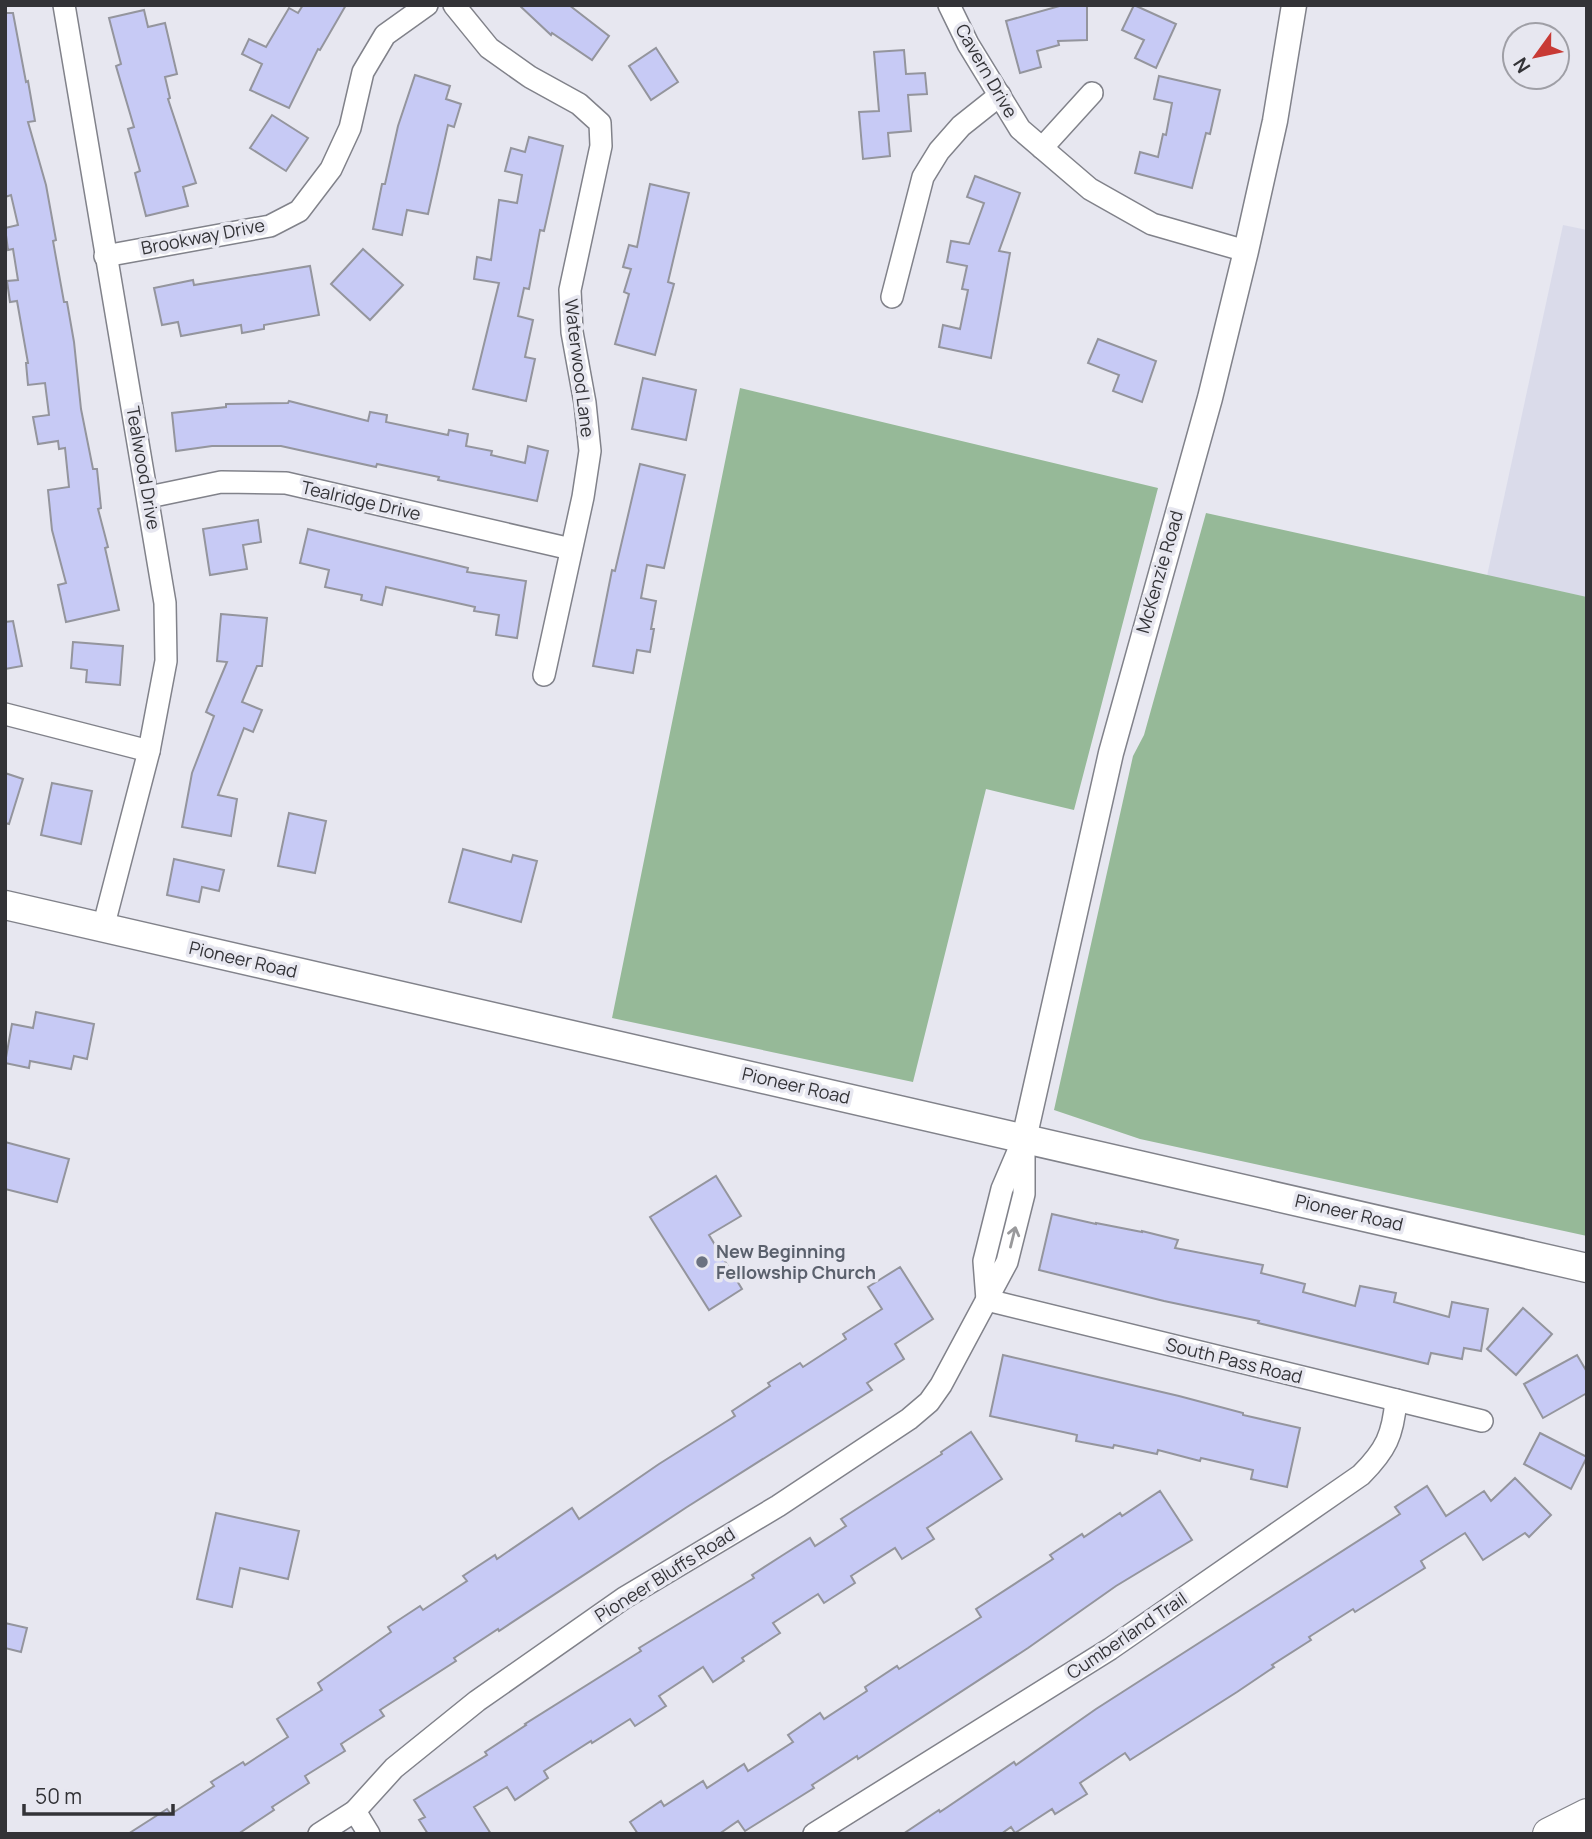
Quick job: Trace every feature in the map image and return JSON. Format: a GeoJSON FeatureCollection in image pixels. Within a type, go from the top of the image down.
{"type":"FeatureCollection","features":[{"type":"Feature","properties":{"kind":"main road","name":"Pioneer Road"},"geometry":{"type":"LineString","coordinates":[[5,905],[1587,1268]]}},
{"type":"Feature","properties":{"kind":"main road"},"geometry":{"type":"LineString","coordinates":[[1549,1834],[1587,1815]]}},
{"type":"Feature","properties":{"kind":"street","name":"Tealwood Drive"},"geometry":{"type":"LineString","coordinates":[[64,5],[165,603],[166,661],[149,751],[103,928]]}},
{"type":"Feature","properties":{"kind":"street","name":"Brookway Drive"},"geometry":{"type":"LineString","coordinates":[[105,256],[270,226],[299,211],[331,169],[350,128],[363,72],[385,35],[427,5]]}},
{"type":"Feature","properties":{"kind":"street","name":"Waterwood Lane"},"geometry":{"type":"LineString","coordinates":[[454,5],[489,48],[530,77],[579,104],[600,123],[601,146],[570,290],[572,332],[585,403],[590,451],[583,497],[544,675]]}},
{"type":"Feature","properties":{"kind":"street","name":"Cavern Drive"},"geometry":{"type":"LineString","coordinates":[[949,5],[968,44],[1020,129],[1090,189],[1152,224],[1246,251]]}},
{"type":"Feature","properties":{"kind":"street","name":"McKenzie Road"},"geometry":{"type":"LineString","coordinates":[[1024,1139],[1111,753],[1209,398],[1246,251],[1275,121],[1294,5]]}},
{"type":"Feature","properties":{"kind":"street"},"geometry":{"type":"LineString","coordinates":[[1042,148],[1092,93]]}},
{"type":"Feature","properties":{"kind":"street"},"geometry":{"type":"LineString","coordinates":[[892,297],[923,177],[939,151],[961,126],[1000,95]]}},
{"type":"Feature","properties":{"kind":"street","name":"Tealridge Drive"},"geometry":{"type":"LineString","coordinates":[[149,497],[221,482],[286,483],[570,550]]}},
{"type":"Feature","properties":{"kind":"street"},"geometry":{"type":"LineString","coordinates":[[5,714],[149,751]]}},
{"type":"Feature","properties":{"kind":"street","name":"Pioneer Bluffs Road"},"geometry":{"type":"LineString","coordinates":[[319,1834],[355,1811],[394,1768],[477,1701],[624,1598],[778,1506],[909,1419],[929,1402],[941,1385],[1007,1262],[1024,1194],[1024,1139]]}},
{"type":"Feature","properties":{"kind":"street","name":"South Pass Road"},"geometry":{"type":"LineString","coordinates":[[987,1300],[1482,1421]]}},
{"type":"Feature","properties":{"kind":"street","name":"Cumberland Trail"},"geometry":{"type":"LineString","coordinates":[[814,1834],[1110,1649],[1361,1475],[1377,1459],[1389,1441],[1396,1401]]}},
{"type":"Feature","properties":{"kind":"street"},"geometry":{"type":"LineString","coordinates":[[355,1811],[369,1834]]}},
{"type":"Feature","properties":{"kind":"shaded area"},"geometry":{"type":"Polygon","coordinates":[[[1563,225],[1587,230],[1587,597],[1487,576],[1563,225]]]}},
{"type":"Feature","properties":{"kind":"green space"},"geometry":{"type":"Polygon","coordinates":[[[740,388],[1158,488],[1074,810],[986,789],[913,1082],[612,1018],[740,388]]]}},
{"type":"Feature","properties":{"kind":"green space"},"geometry":{"type":"Polygon","coordinates":[[[1206,513],[1587,597],[1587,1236],[1140,1139],[1054,1110],[1133,756],[1144,735],[1206,513]]]}},
{"type":"Feature","properties":{"kind":"building"},"geometry":{"type":"Polygon","coordinates":[[[303,5],[346,5],[320,50],[318,49],[289,108],[250,90],[262,64],[242,54],[249,39],[266,47],[289,8],[298,13],[303,5]]]}},
{"type":"Feature","properties":{"kind":"building"},"geometry":{"type":"Polygon","coordinates":[[[519,5],[569,5],[609,36],[592,60],[552,33],[551,35],[519,5]]]}},
{"type":"Feature","properties":{"kind":"building"},"geometry":{"type":"Polygon","coordinates":[[[1063,5],[1087,5],[1087,40],[1058,41],[1059,45],[1037,51],[1041,67],[1020,73],[1006,21],[1063,5]]]}},
{"type":"Feature","properties":{"kind":"building"},"geometry":{"type":"Polygon","coordinates":[[[1134,5],[1176,24],[1156,68],[1135,58],[1144,40],[1122,30],[1134,5]]]}},
{"type":"Feature","properties":{"kind":"building"},"geometry":{"type":"Polygon","coordinates":[[[144,10],[148,27],[165,23],[177,74],[165,77],[170,98],[168,99],[196,183],[183,187],[188,206],[146,216],[135,173],[140,171],[128,129],[134,127],[116,66],[121,64],[109,18],[144,10]]]}},
{"type":"Feature","properties":{"kind":"building"},"geometry":{"type":"Polygon","coordinates":[[[5,13],[13,13],[26,82],[28,81],[35,121],[28,122],[46,185],[56,240],[53,241],[74,342],[81,409],[93,469],[97,469],[101,508],[98,509],[119,610],[66,622],[58,585],[66,583],[52,530],[48,490],[69,487],[65,448],[59,449],[58,441],[38,444],[33,417],[49,415],[45,383],[28,385],[28,363],[17,301],[10,302],[7,281],[18,280],[13,249],[8,250],[5,228],[18,225],[11,195],[5,197],[5,13]]]}},
{"type":"Feature","properties":{"kind":"building"},"geometry":{"type":"Polygon","coordinates":[[[656,48],[678,82],[651,100],[629,66],[656,48]]]}},
{"type":"Feature","properties":{"kind":"building"},"geometry":{"type":"Polygon","coordinates":[[[904,50],[906,74],[925,73],[927,94],[908,95],[911,131],[888,133],[890,156],[863,159],[859,112],[879,111],[874,52],[904,50]]]}},
{"type":"Feature","properties":{"kind":"building"},"geometry":{"type":"Polygon","coordinates":[[[415,75],[450,86],[446,99],[461,104],[454,127],[448,125],[428,214],[407,210],[402,235],[373,229],[382,184],[385,184],[398,126],[415,75]]]}},
{"type":"Feature","properties":{"kind":"building"},"geometry":{"type":"Polygon","coordinates":[[[1159,76],[1220,90],[1210,134],[1206,133],[1192,188],[1135,173],[1140,152],[1158,157],[1163,134],[1166,135],[1172,103],[1154,99],[1159,76]]]}},
{"type":"Feature","properties":{"kind":"building"},"geometry":{"type":"Polygon","coordinates":[[[272,115],[308,138],[286,171],[250,148],[272,115]]]}},
{"type":"Feature","properties":{"kind":"building"},"geometry":{"type":"Polygon","coordinates":[[[529,137],[563,146],[544,231],[540,230],[529,289],[524,288],[518,316],[533,320],[525,357],[535,359],[526,401],[473,389],[499,283],[474,279],[477,257],[491,260],[499,200],[517,203],[522,175],[505,171],[511,148],[525,152],[529,137]]]}},
{"type":"Feature","properties":{"kind":"building"},"geometry":{"type":"Polygon","coordinates":[[[975,176],[1020,193],[999,251],[1010,253],[991,358],[939,347],[943,325],[960,329],[968,290],[962,289],[967,266],[947,262],[951,241],[969,244],[984,203],[967,197],[975,176]]]}},
{"type":"Feature","properties":{"kind":"building"},"geometry":{"type":"Polygon","coordinates":[[[650,184],[689,193],[668,282],[674,284],[655,355],[615,344],[629,294],[624,292],[631,269],[623,267],[629,245],[637,247],[650,184]]]}},
{"type":"Feature","properties":{"kind":"building"},"geometry":{"type":"Polygon","coordinates":[[[363,249],[403,285],[370,320],[331,284],[363,249]]]}},
{"type":"Feature","properties":{"kind":"building"},"geometry":{"type":"Polygon","coordinates":[[[310,266],[319,315],[264,325],[264,329],[242,333],[241,325],[181,336],[178,322],[162,325],[154,288],[193,280],[194,285],[310,266]]]}},
{"type":"Feature","properties":{"kind":"building"},"geometry":{"type":"Polygon","coordinates":[[[1098,339],[1156,361],[1142,402],[1113,391],[1119,375],[1088,363],[1098,339]]]}},
{"type":"Feature","properties":{"kind":"building"},"geometry":{"type":"Polygon","coordinates":[[[643,378],[696,390],[686,440],[632,429],[643,378]]]}},
{"type":"Feature","properties":{"kind":"building"},"geometry":{"type":"Polygon","coordinates":[[[289,401],[368,421],[370,412],[387,415],[386,422],[448,435],[449,430],[468,434],[466,446],[492,451],[491,455],[525,463],[528,446],[548,451],[537,501],[438,480],[439,477],[377,464],[376,467],[281,446],[212,446],[176,451],[172,413],[226,407],[226,404],[289,401]]]}},
{"type":"Feature","properties":{"kind":"building"},"geometry":{"type":"Polygon","coordinates":[[[640,464],[685,475],[664,568],[647,565],[641,598],[656,601],[651,629],[654,629],[650,652],[637,650],[633,673],[593,666],[612,570],[615,571],[640,464]]]}},
{"type":"Feature","properties":{"kind":"building"},"geometry":{"type":"Polygon","coordinates":[[[258,520],[261,542],[243,545],[247,569],[210,575],[203,529],[258,520]]]}},
{"type":"Feature","properties":{"kind":"building"},"geometry":{"type":"Polygon","coordinates":[[[308,529],[468,568],[467,572],[526,581],[517,638],[496,635],[499,615],[474,611],[475,607],[386,587],[382,605],[361,600],[362,595],[325,587],[329,570],[300,563],[308,529]]]}},
{"type":"Feature","properties":{"kind":"building"},"geometry":{"type":"Polygon","coordinates":[[[221,614],[267,618],[262,666],[257,666],[242,702],[262,710],[253,732],[244,728],[218,795],[237,799],[231,836],[182,827],[192,773],[214,716],[206,712],[227,662],[217,661],[221,614]]]}},
{"type":"Feature","properties":{"kind":"building"},"geometry":{"type":"Polygon","coordinates":[[[13,621],[22,666],[5,669],[5,622],[13,621]]]}},
{"type":"Feature","properties":{"kind":"building"},"geometry":{"type":"Polygon","coordinates":[[[73,642],[123,646],[120,685],[86,682],[87,670],[71,668],[73,642]]]}},
{"type":"Feature","properties":{"kind":"building"},"geometry":{"type":"Polygon","coordinates":[[[5,773],[23,779],[9,824],[5,823],[5,773]]]}},
{"type":"Feature","properties":{"kind":"building"},"geometry":{"type":"Polygon","coordinates":[[[52,783],[92,791],[81,844],[41,835],[52,783]]]}},
{"type":"Feature","properties":{"kind":"building"},"geometry":{"type":"Polygon","coordinates":[[[289,813],[326,821],[315,873],[278,866],[289,813]]]}},
{"type":"Feature","properties":{"kind":"building"},"geometry":{"type":"Polygon","coordinates":[[[463,849],[511,862],[513,855],[537,861],[521,922],[449,902],[463,849]]]}},
{"type":"Feature","properties":{"kind":"building"},"geometry":{"type":"Polygon","coordinates":[[[174,859],[224,870],[219,891],[202,887],[199,902],[167,895],[174,859]]]}},
{"type":"Feature","properties":{"kind":"building"},"geometry":{"type":"Polygon","coordinates":[[[36,1012],[94,1024],[87,1059],[74,1056],[71,1069],[30,1061],[29,1068],[5,1063],[12,1024],[33,1028],[36,1012]]]}},
{"type":"Feature","properties":{"kind":"building"},"geometry":{"type":"Polygon","coordinates":[[[5,1142],[69,1159],[57,1202],[5,1189],[5,1142]]]}},
{"type":"Feature","properties":{"kind":"building","name":"New Beginning Fellowship Church"},"geometry":{"type":"Polygon","coordinates":[[[716,1176],[741,1216],[709,1235],[742,1289],[709,1310],[650,1217],[716,1176]]]}},
{"type":"Feature","properties":{"kind":"building"},"geometry":{"type":"Polygon","coordinates":[[[1052,1214],[1142,1231],[1178,1240],[1175,1248],[1263,1265],[1261,1273],[1305,1284],[1303,1292],[1355,1306],[1360,1286],[1396,1293],[1394,1302],[1449,1317],[1452,1302],[1488,1309],[1481,1351],[1464,1348],[1462,1359],[1431,1353],[1428,1364],[1258,1323],[1259,1321],[1039,1270],[1052,1214]]]}},
{"type":"Feature","properties":{"kind":"building"},"geometry":{"type":"Polygon","coordinates":[[[900,1267],[933,1319],[895,1344],[904,1359],[867,1383],[872,1390],[454,1658],[456,1661],[380,1710],[384,1716],[341,1744],[345,1751],[305,1776],[309,1783],[238,1834],[128,1834],[167,1809],[171,1814],[214,1786],[211,1782],[243,1762],[245,1765],[288,1737],[277,1719],[322,1690],[318,1683],[391,1632],[388,1627],[420,1606],[423,1610],[467,1581],[463,1576],[495,1555],[497,1559],[572,1508],[579,1519],[735,1416],[732,1411],[770,1386],[768,1383],[800,1363],[803,1367],[846,1339],[843,1334],[882,1309],[868,1287],[900,1267]]]}},
{"type":"Feature","properties":{"kind":"building"},"geometry":{"type":"Polygon","coordinates":[[[1523,1308],[1552,1334],[1516,1375],[1487,1349],[1523,1308]]]}},
{"type":"Feature","properties":{"kind":"building"},"geometry":{"type":"Polygon","coordinates":[[[1003,1355],[1179,1396],[1300,1428],[1287,1487],[1251,1479],[1253,1470],[1201,1458],[1200,1461],[1158,1450],[1157,1454],[1076,1441],[1077,1435],[990,1416],[1003,1355]]]}},
{"type":"Feature","properties":{"kind":"building"},"geometry":{"type":"Polygon","coordinates":[[[1577,1355],[1587,1372],[1587,1393],[1543,1418],[1524,1384],[1577,1355]]]}},
{"type":"Feature","properties":{"kind":"building"},"geometry":{"type":"Polygon","coordinates":[[[971,1432],[1002,1479],[927,1528],[934,1539],[902,1559],[895,1548],[851,1576],[855,1583],[824,1603],[818,1594],[773,1623],[780,1633],[742,1658],[744,1661],[713,1682],[703,1667],[659,1696],[666,1706],[635,1726],[630,1719],[592,1743],[591,1741],[544,1771],[548,1778],[515,1800],[507,1787],[474,1807],[491,1834],[428,1834],[419,1820],[425,1817],[414,1800],[487,1755],[485,1752],[525,1724],[641,1651],[639,1648],[754,1578],[752,1575],[783,1555],[810,1538],[815,1546],[846,1526],[841,1519],[942,1454],[941,1452],[971,1432]]]}},
{"type":"Feature","properties":{"kind":"building"},"geometry":{"type":"Polygon","coordinates":[[[1540,1433],[1587,1457],[1571,1489],[1524,1464],[1540,1433]]]}},
{"type":"Feature","properties":{"kind":"building"},"geometry":{"type":"Polygon","coordinates":[[[1515,1478],[1551,1515],[1529,1537],[1525,1533],[1483,1560],[1465,1533],[1421,1561],[1425,1568],[1309,1637],[1311,1640],[1237,1692],[1130,1760],[1125,1753],[1080,1783],[1087,1794],[1055,1814],[1052,1809],[1015,1833],[1011,1827],[1001,1834],[903,1834],[1014,1762],[1016,1765],[1096,1709],[1400,1514],[1395,1507],[1427,1486],[1446,1516],[1484,1491],[1491,1501],[1515,1478]]]}},
{"type":"Feature","properties":{"kind":"building"},"geometry":{"type":"Polygon","coordinates":[[[1160,1491],[1192,1540],[1116,1586],[1028,1648],[858,1759],[857,1756],[812,1785],[814,1788],[782,1808],[745,1831],[738,1821],[719,1834],[638,1834],[630,1822],[661,1801],[664,1806],[703,1781],[707,1788],[744,1764],[748,1771],[793,1742],[788,1735],[820,1713],[824,1719],[867,1691],[865,1687],[897,1666],[899,1669],[981,1617],[976,1609],[1053,1559],[1050,1555],[1120,1513],[1122,1516],[1160,1491]]]}},
{"type":"Feature","properties":{"kind":"building"},"geometry":{"type":"Polygon","coordinates":[[[216,1513],[299,1531],[288,1579],[240,1568],[232,1607],[197,1599],[216,1513]]]}},
{"type":"Feature","properties":{"kind":"building"},"geometry":{"type":"Polygon","coordinates":[[[5,1623],[27,1628],[21,1652],[5,1648],[5,1623]]]}},
{"type":"Feature","properties":{"kind":"place","name":"New Beginning Fellowship Church"},"geometry":{"type":"Point","coordinates":[702,1262]}}]}
